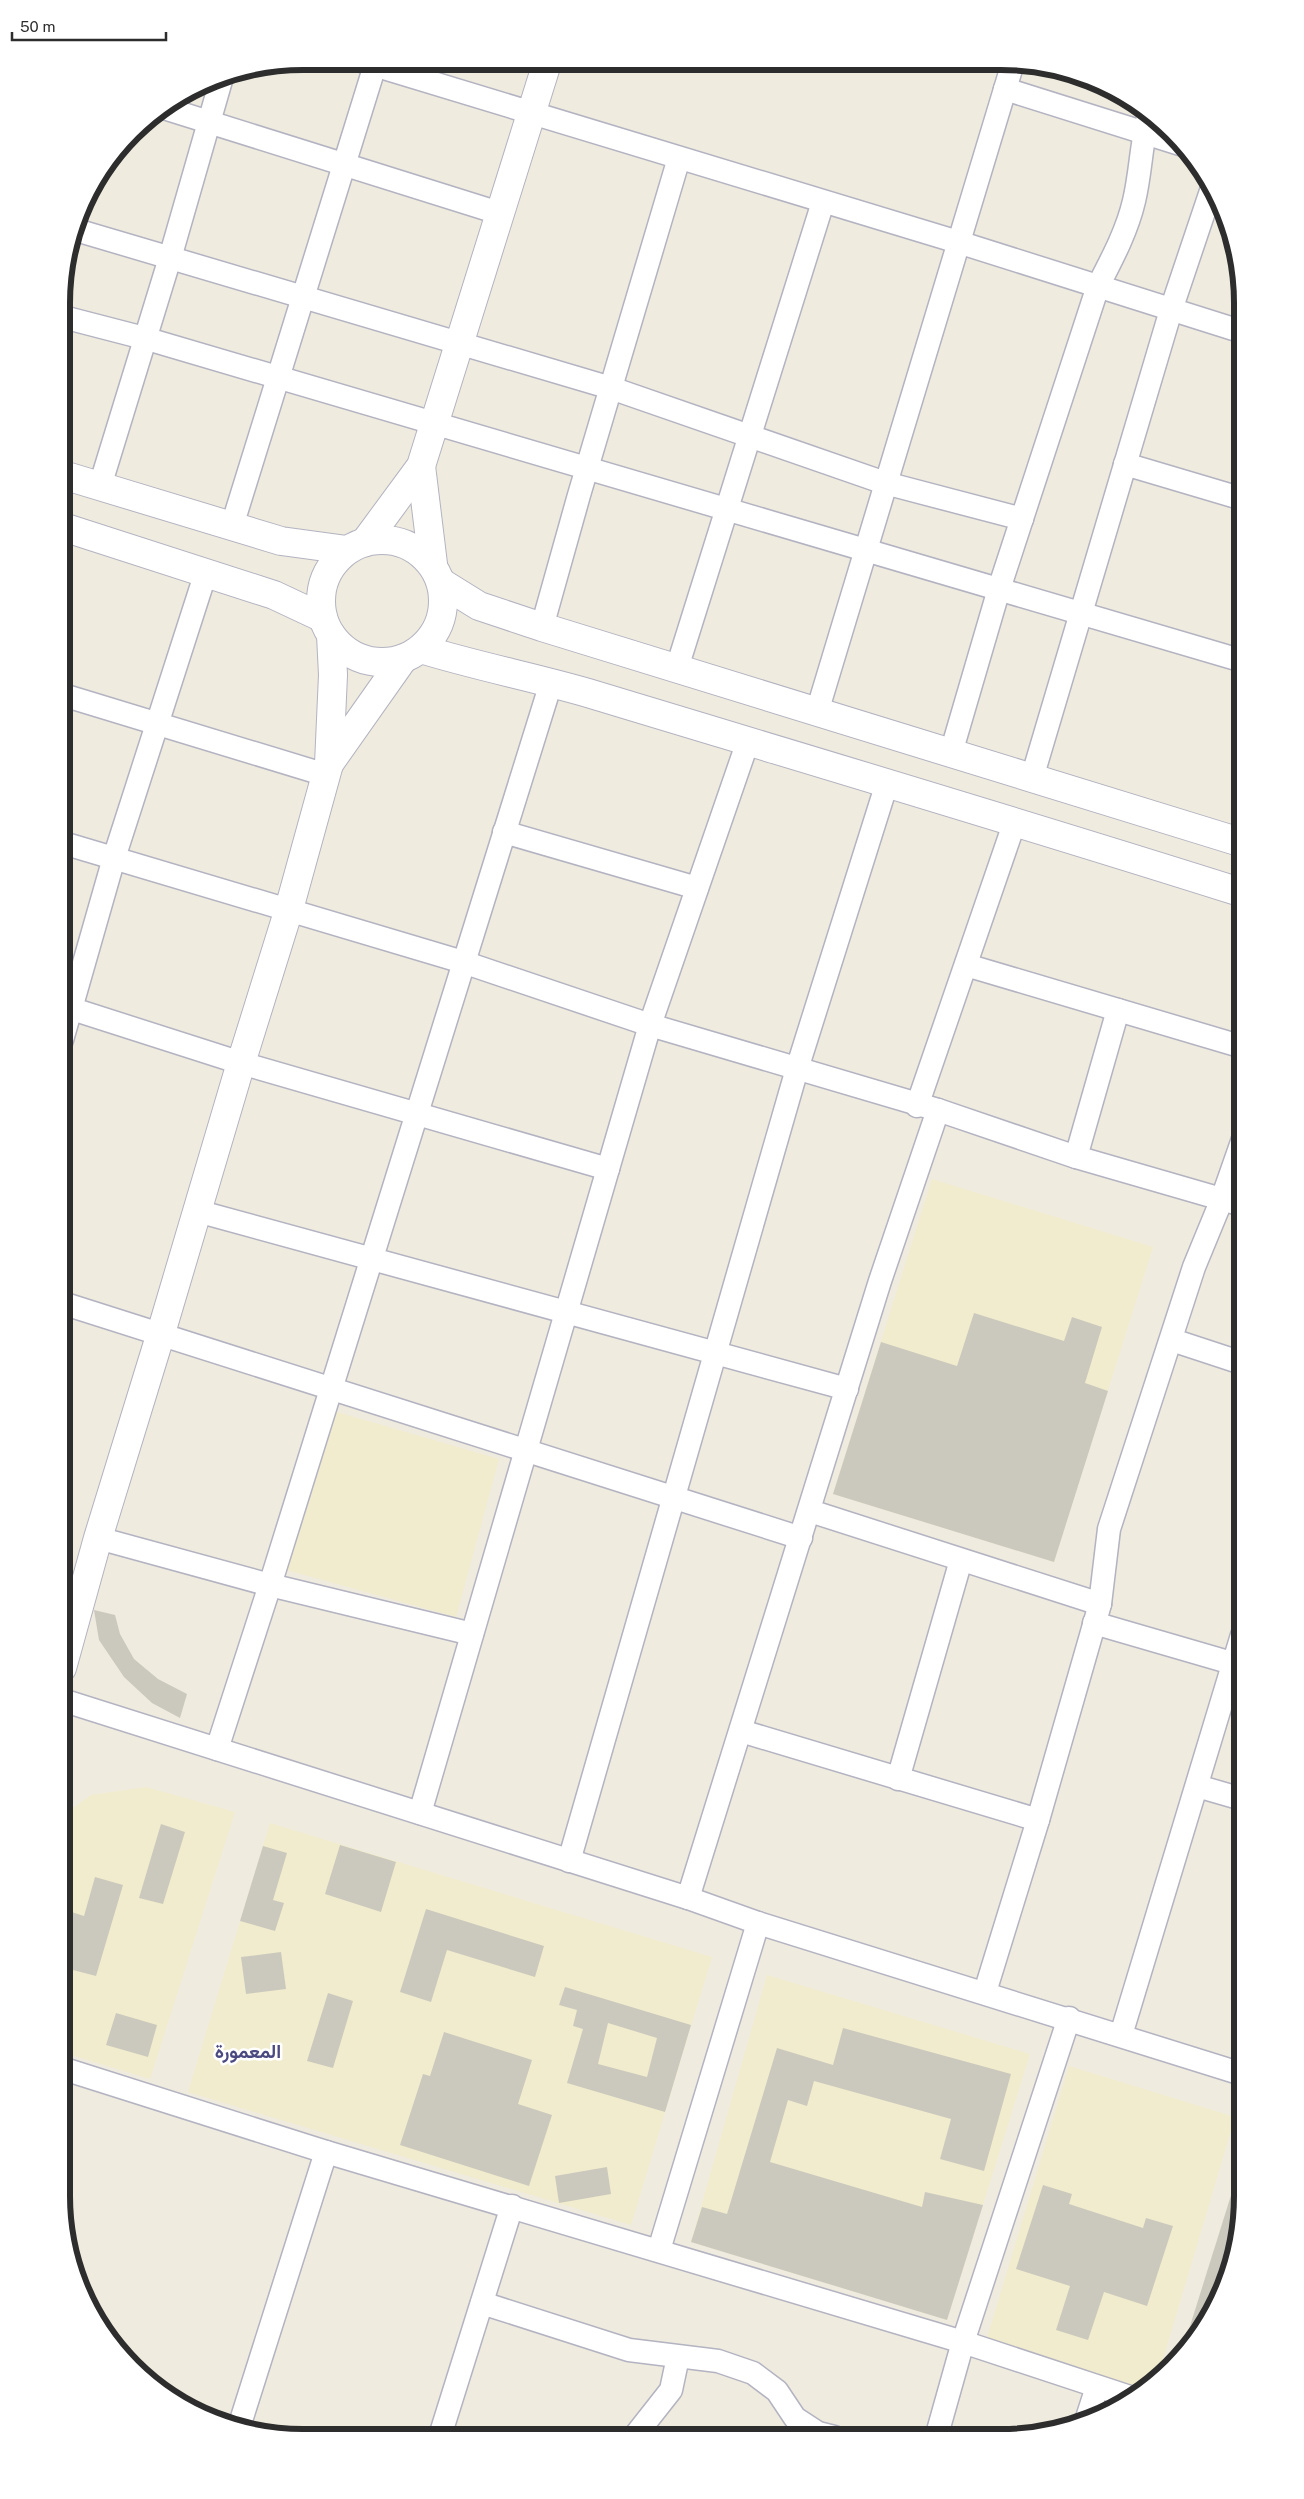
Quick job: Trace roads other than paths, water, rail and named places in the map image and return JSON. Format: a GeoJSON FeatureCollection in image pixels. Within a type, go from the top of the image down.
{"type":"FeatureCollection","features":[{"type":"Feature","properties":{"kind":"main road"},"geometry":{"type":"LineString","coordinates":[[70,1639],[98,1538],[162,1333],[240,1063],[289,909],[328,769],[334,675],[327,626],[320,599],[324,580],[333,563],[356,546],[421,466],[545,70]]}},
{"type":"Feature","properties":{"kind":"main road"},"geometry":{"type":"LineString","coordinates":[[328,769],[412,654],[434,636],[442,619],[445,601],[437,574],[421,466]]}},
{"type":"Feature","properties":{"kind":"main road"},"geometry":{"type":"LineString","coordinates":[[70,476],[281,541],[356,546],[384,539],[403,542],[419,551],[437,574],[479,606],[1234,840]]}},
{"type":"Feature","properties":{"kind":"main road"},"geometry":{"type":"LineString","coordinates":[[70,529],[274,595],[327,626],[345,650],[362,659],[383,663],[412,654],[551,682],[1015,821],[1234,890]]}},
{"type":"Feature","properties":{"kind":"street"},"geometry":{"type":"LineString","coordinates":[[232,526],[304,298],[344,164],[369,70]]}},
{"type":"Feature","properties":{"kind":"street"},"geometry":{"type":"LineString","coordinates":[[394,70],[958,242],[1234,329]]}},
{"type":"Feature","properties":{"kind":"street"},"geometry":{"type":"LineString","coordinates":[[817,712],[1011,70]]}},
{"type":"Feature","properties":{"kind":"street"},"geometry":{"type":"LineString","coordinates":[[100,486],[170,258],[220,86]]}},
{"type":"Feature","properties":{"kind":"street"},"geometry":{"type":"LineString","coordinates":[[951,753],[999,589],[1098,286],[1114,254],[1134,202],[1147,123],[1004,89]]}},
{"type":"Feature","properties":{"kind":"street"},"geometry":{"type":"LineString","coordinates":[[171,110],[499,213]]}},
{"type":"Feature","properties":{"kind":"street"},"geometry":{"type":"LineString","coordinates":[[542,627],[679,158]]}},
{"type":"Feature","properties":{"kind":"street"},"geometry":{"type":"LineString","coordinates":[[1032,778],[1171,310],[1209,198]]}},
{"type":"Feature","properties":{"kind":"street"},"geometry":{"type":"LineString","coordinates":[[677,668],[823,202]]}},
{"type":"Feature","properties":{"kind":"street"},"geometry":{"type":"LineString","coordinates":[[81,232],[611,388],[750,434],[885,483],[1022,520]]}},
{"type":"Feature","properties":{"kind":"street"},"geometry":{"type":"LineString","coordinates":[[70,319],[144,338],[866,548],[1234,658]]}},
{"type":"Feature","properties":{"kind":"street"},"geometry":{"type":"LineString","coordinates":[[1125,464],[1234,496]]}},
{"type":"Feature","properties":{"kind":"street"},"geometry":{"type":"LineString","coordinates":[[70,1001],[206,572]]}},
{"type":"Feature","properties":{"kind":"street"},"geometry":{"type":"LineString","coordinates":[[217,1749],[270,1585],[330,1387],[551,682]]}},
{"type":"Feature","properties":{"kind":"street"},"geometry":{"type":"LineString","coordinates":[[70,697],[157,724],[328,769]]}},
{"type":"Feature","properties":{"kind":"street"},"geometry":{"type":"LineString","coordinates":[[420,1813],[650,1025],[748,741]]}},
{"type":"Feature","properties":{"kind":"street"},"geometry":{"type":"LineString","coordinates":[[569,1861],[797,1070],[887,782]]}},
{"type":"Feature","properties":{"kind":"street"},"geometry":{"type":"LineString","coordinates":[[688,1898],[810,1511],[880,1281],[966,965],[1015,821]]}},
{"type":"Feature","properties":{"kind":"street"},"geometry":{"type":"LineString","coordinates":[[504,832],[697,888]]}},
{"type":"Feature","properties":{"kind":"street"},"geometry":{"type":"LineString","coordinates":[[70,845],[463,962],[650,1025],[928,1108],[1076,1158],[1232,1202]]}},
{"type":"Feature","properties":{"kind":"street"},"geometry":{"type":"LineString","coordinates":[[966,965],[1234,1045]]}},
{"type":"Feature","properties":{"kind":"street"},"geometry":{"type":"LineString","coordinates":[[70,1008],[240,1063],[415,1115],[608,1169]]}},
{"type":"Feature","properties":{"kind":"street"},"geometry":{"type":"LineString","coordinates":[[1076,1158],[1118,1010]]}},
{"type":"Feature","properties":{"kind":"street"},"geometry":{"type":"LineString","coordinates":[[985,1992],[1038,1820],[1097,1614],[1109,1529],[1172,1340],[1194,1267],[1232,1202],[1234,1189]]}},
{"type":"Feature","properties":{"kind":"street"},"geometry":{"type":"LineString","coordinates":[[197,1211],[847,1390]]}},
{"type":"Feature","properties":{"kind":"street"},"geometry":{"type":"LineString","coordinates":[[70,1305],[162,1333],[801,1538]]}},
{"type":"Feature","properties":{"kind":"street"},"geometry":{"type":"LineString","coordinates":[[1172,1340],[1234,1360]]}},
{"type":"Feature","properties":{"kind":"street"},"geometry":{"type":"LineString","coordinates":[[810,1511],[961,1560],[1097,1614],[1234,1664]]}},
{"type":"Feature","properties":{"kind":"street"},"geometry":{"type":"LineString","coordinates":[[98,1538],[270,1585],[472,1634]]}},
{"type":"Feature","properties":{"kind":"street"},"geometry":{"type":"LineString","coordinates":[[898,1779],[961,1560]]}},
{"type":"Feature","properties":{"kind":"street"},"geometry":{"type":"LineString","coordinates":[[1121,2035],[1197,1786],[1234,1677]]}},
{"type":"Feature","properties":{"kind":"street"},"geometry":{"type":"LineString","coordinates":[[70,1703],[688,1898],[758,1923],[1069,2018],[1234,2071]]}},
{"type":"Feature","properties":{"kind":"street"},"geometry":{"type":"LineString","coordinates":[[740,1731],[1038,1820]]}},
{"type":"Feature","properties":{"kind":"street"},"geometry":{"type":"LineString","coordinates":[[1197,1786],[1234,1797]]}},
{"type":"Feature","properties":{"kind":"street"},"geometry":{"type":"LineString","coordinates":[[659,2250],[758,1923]]}},
{"type":"Feature","properties":{"kind":"street"},"geometry":{"type":"LineString","coordinates":[[938,2429],[962,2342],[1069,2018]]}},
{"type":"Feature","properties":{"kind":"street"},"geometry":{"type":"LineString","coordinates":[[70,2071],[326,2152],[512,2206],[962,2342],[1123,2395]]}},
{"type":"Feature","properties":{"kind":"street"},"geometry":{"type":"LineString","coordinates":[[241,2420],[326,2152]]}},
{"type":"Feature","properties":{"kind":"street"},"geometry":{"type":"LineString","coordinates":[[442,2429],[512,2206]]}},
{"type":"Feature","properties":{"kind":"street"},"geometry":{"type":"LineString","coordinates":[[482,2303],[629,2350],[718,2361],[754,2374],[777,2391],[792,2428]]}},
{"type":"Feature","properties":{"kind":"street"},"geometry":{"type":"LineString","coordinates":[[640,2429],[671,2390],[678,2357]]}},
{"type":"Feature","properties":{"kind":"street"},"geometry":{"type":"LineString","coordinates":[[1089,2411],[1097,2387]]}},
{"type":"Feature","properties":{"kind":"district","name":"المعمورة"},"geometry":{"type":"Point","coordinates":[248,2051]}}]}
